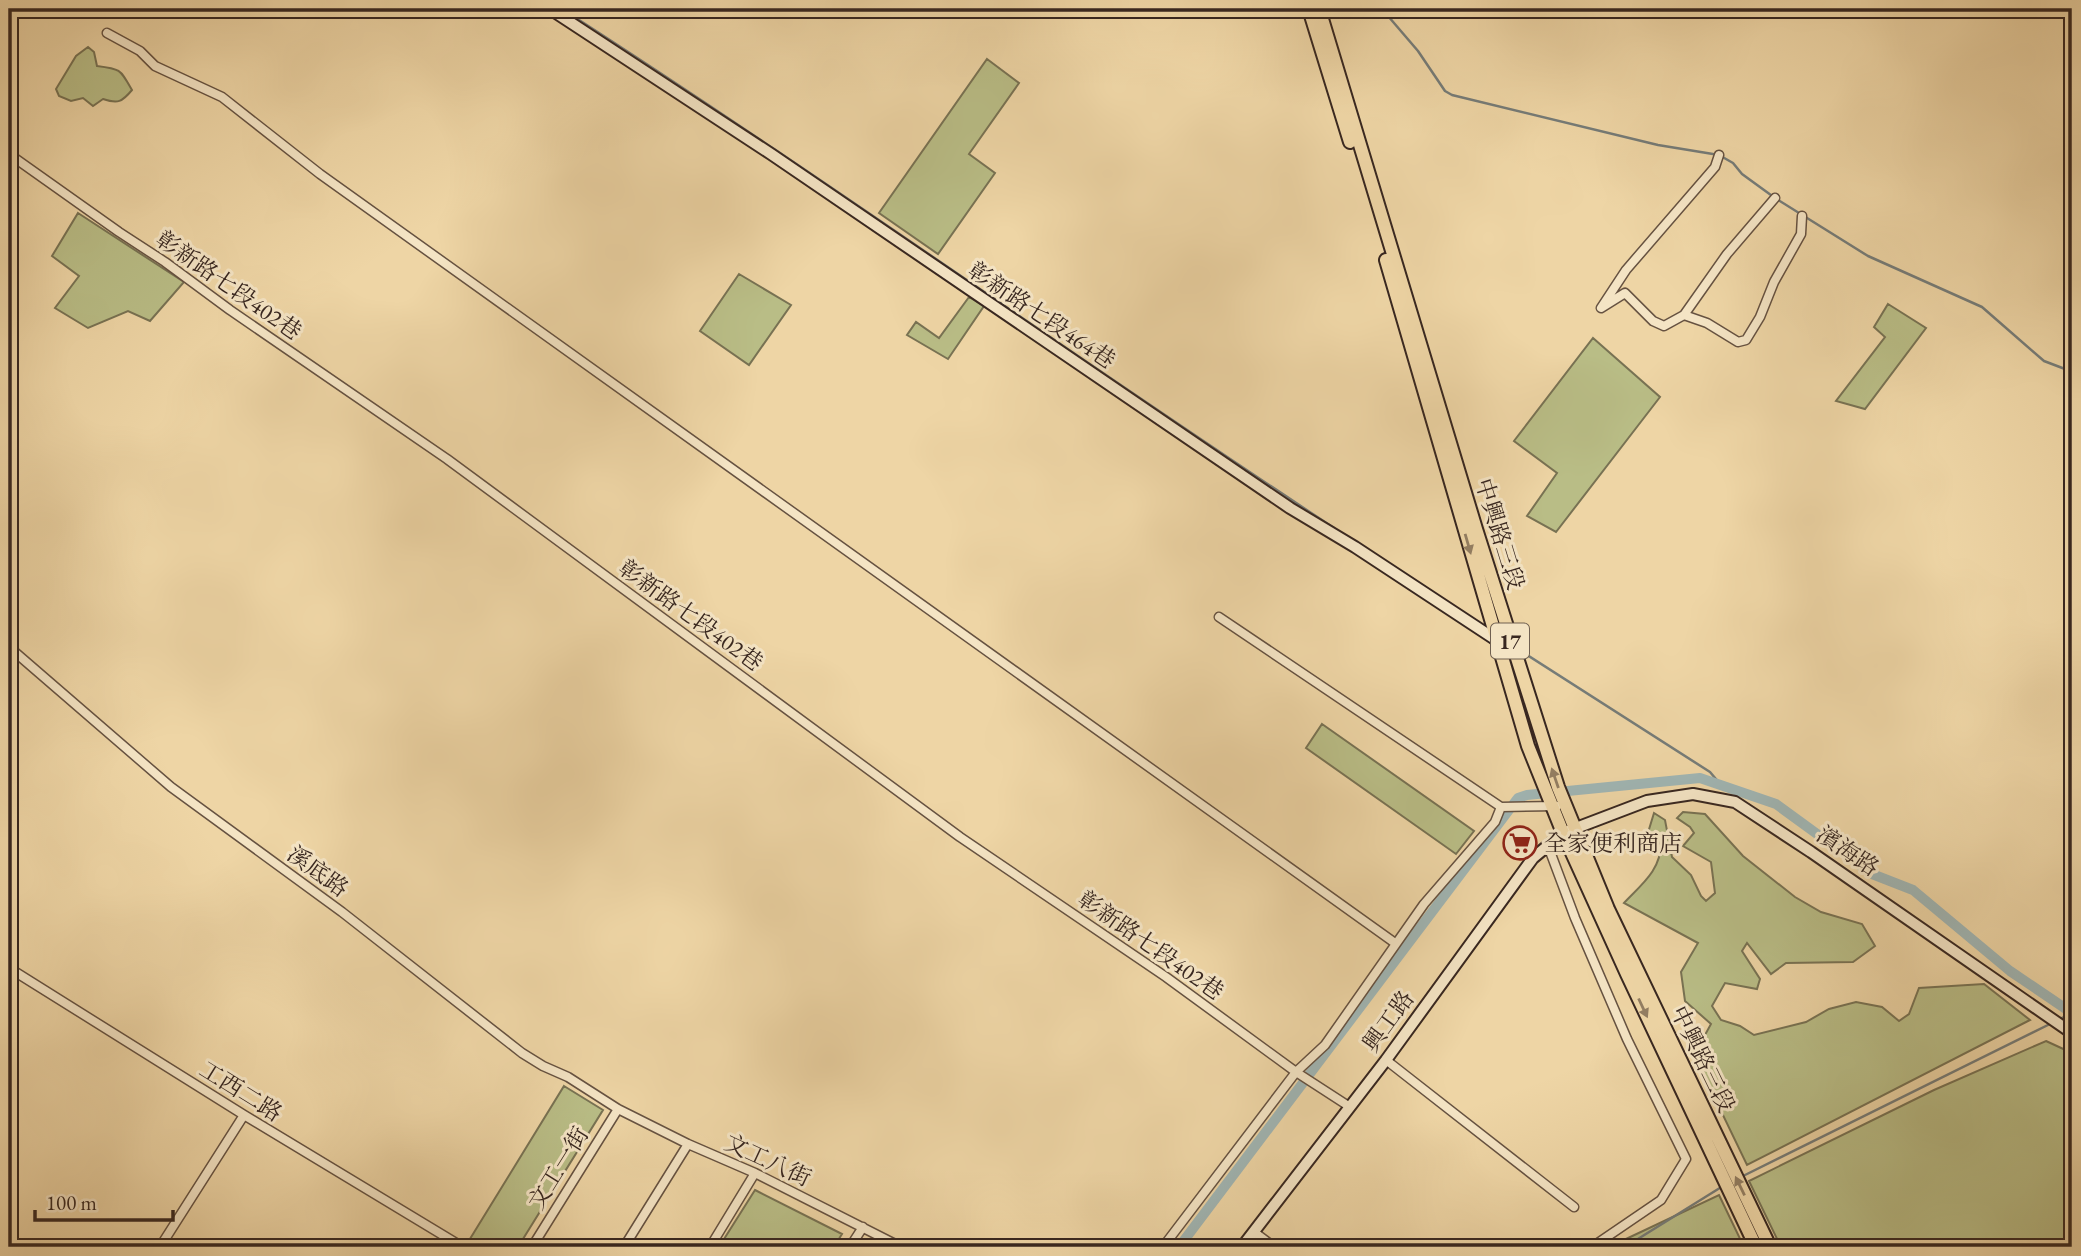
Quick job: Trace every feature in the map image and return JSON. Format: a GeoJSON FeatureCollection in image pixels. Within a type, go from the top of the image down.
{"type":"FeatureCollection","features":[{"type":"Feature","properties":{"kind":"main road","name":"中興路三段"},"geometry":{"type":"LineString","coordinates":[[1309,9],[1369,202],[1546,808],[1569,830],[1770,1247]]}},
{"type":"Feature","properties":{"kind":"main road","name":"中興路三段"},"geometry":{"type":"LineString","coordinates":[[1319,9],[1513,650],[1566,805],[1569,830],[1756,1247]]}},
{"type":"Feature","properties":{"kind":"street","name":"彰新路七段464巷"},"geometry":{"type":"LineString","coordinates":[[550,9],[771,154],[1290,508],[1513,650]]}},
{"type":"Feature","properties":{"kind":"street"},"geometry":{"type":"LineString","coordinates":[[107,33],[140,51],[155,66],[222,97],[320,174],[1395,943]]}},
{"type":"Feature","properties":{"kind":"street","name":"彰新路七段402巷"},"geometry":{"type":"LineString","coordinates":[[9,154],[447,459],[960,837],[1166,977],[1296,1072],[1350,1107]]}},
{"type":"Feature","properties":{"kind":"street"},"geometry":{"type":"LineString","coordinates":[[1719,155],[1716,167],[1626,270],[1601,308],[1625,293],[1653,321],[1664,326],[1684,315],[1727,254],[1775,198]]}},
{"type":"Feature","properties":{"kind":"street"},"geometry":{"type":"LineString","coordinates":[[1684,315],[1706,323],[1738,342],[1746,341],[1801,234],[1802,216]]}},
{"type":"Feature","properties":{"kind":"street"},"geometry":{"type":"LineString","coordinates":[[1219,617],[1504,807],[1546,808],[1566,805]]}},
{"type":"Feature","properties":{"kind":"street","name":"溪底路"},"geometry":{"type":"LineString","coordinates":[[9,647],[105,727],[172,788],[342,912],[522,1052],[618,1109]]}},
{"type":"Feature","properties":{"kind":"street","name":"濱海路"},"geometry":{"type":"LineString","coordinates":[[1569,830],[1647,801],[1673,796],[1693,794],[1735,802],[1823,859],[2072,1033]]}},
{"type":"Feature","properties":{"kind":"street"},"geometry":{"type":"LineString","coordinates":[[1163,1247],[1296,1072],[1325,1045],[1424,904],[1495,822],[1504,807]]}},
{"type":"Feature","properties":{"kind":"street","name":"興工路"},"geometry":{"type":"LineString","coordinates":[[1242,1247],[1386,1060],[1533,858],[1569,830]]}},
{"type":"Feature","properties":{"kind":"street"},"geometry":{"type":"LineString","coordinates":[[1548,846],[1575,918],[1627,1039],[1686,1159],[1661,1200],[1592,1247]]}},
{"type":"Feature","properties":{"kind":"street","name":"工西二路"},"geometry":{"type":"LineString","coordinates":[[9,968],[456,1243]]}},
{"type":"Feature","properties":{"kind":"street"},"geometry":{"type":"LineString","coordinates":[[1386,1060],[1574,1207]]}},
{"type":"Feature","properties":{"kind":"street","name":"文工八街"},"geometry":{"type":"LineString","coordinates":[[618,1109],[755,1173],[901,1247]]}},
{"type":"Feature","properties":{"kind":"street","name":"文工一街"},"geometry":{"type":"LineString","coordinates":[[532,1247],[618,1109]]}},
{"type":"Feature","properties":{"kind":"street"},"geometry":{"type":"LineString","coordinates":[[160,1247],[244,1115]]}},
{"type":"Feature","properties":{"kind":"street"},"geometry":{"type":"LineString","coordinates":[[624,1247],[688,1144]]}},
{"type":"Feature","properties":{"kind":"street"},"geometry":{"type":"LineString","coordinates":[[710,1247],[755,1173]]}},
{"type":"Feature","properties":{"kind":"street"},"geometry":{"type":"LineString","coordinates":[[850,1247],[863,1227]]}},
{"type":"Feature","properties":{"kind":"street"},"geometry":{"type":"LineString","coordinates":[[1254,1232],[1274,1247]]}},
{"type":"Feature","properties":{"kind":"green space"},"geometry":{"type":"Polygon","coordinates":[[[88,47],[94,52],[97,66],[115,69],[125,78],[132,90],[122,99],[116,102],[103,99],[93,106],[83,98],[71,101],[59,96],[56,89],[76,56],[88,47]]]}},
{"type":"Feature","properties":{"kind":"green space"},"geometry":{"type":"Polygon","coordinates":[[[987,59],[1019,83],[969,154],[995,173],[938,254],[879,213],[987,59]]]}},
{"type":"Feature","properties":{"kind":"green space"},"geometry":{"type":"Polygon","coordinates":[[[78,213],[184,282],[150,321],[128,311],[88,328],[55,308],[79,276],[52,256],[78,213]]]}},
{"type":"Feature","properties":{"kind":"green space"},"geometry":{"type":"Polygon","coordinates":[[[739,274],[791,305],[749,365],[700,331],[739,274]]]}},
{"type":"Feature","properties":{"kind":"green space"},"geometry":{"type":"Polygon","coordinates":[[[969,297],[984,306],[948,359],[907,335],[916,322],[939,338],[969,297]]]}},
{"type":"Feature","properties":{"kind":"green space"},"geometry":{"type":"Polygon","coordinates":[[[1888,304],[1926,328],[1865,409],[1836,401],[1885,337],[1874,327],[1888,304]]]}},
{"type":"Feature","properties":{"kind":"green space"},"geometry":{"type":"Polygon","coordinates":[[[1593,338],[1660,397],[1556,532],[1527,516],[1557,473],[1514,441],[1593,338]]]}},
{"type":"Feature","properties":{"kind":"green space"},"geometry":{"type":"Polygon","coordinates":[[[1322,724],[1474,831],[1456,854],[1306,748],[1322,724]]]}},
{"type":"Feature","properties":{"kind":"green space"},"geometry":{"type":"Polygon","coordinates":[[[1683,812],[1705,814],[1743,856],[1795,897],[1821,912],[1862,924],[1875,946],[1853,962],[1786,963],[1771,974],[1747,943],[1742,951],[1760,979],[1757,989],[1725,983],[1712,1006],[1721,1020],[1740,1026],[1754,1035],[1806,1022],[1829,1009],[1856,1002],[1882,1007],[1899,1021],[1909,1014],[1919,988],[1984,984],[2030,1020],[1747,1165],[1694,1055],[1711,1024],[1685,1001],[1681,972],[1698,943],[1624,903],[1649,876],[1658,861],[1661,843],[1643,849],[1654,813],[1665,820],[1672,857],[1691,875],[1701,896],[1706,901],[1715,893],[1711,862],[1683,846],[1694,833],[1677,818],[1683,812]]]}},
{"type":"Feature","properties":{"kind":"green space"},"geometry":{"type":"Polygon","coordinates":[[[2046,1041],[2072,1053],[2072,1247],[1781,1247],[1749,1181],[1934,1090],[2046,1041]]]}},
{"type":"Feature","properties":{"kind":"green space"},"geometry":{"type":"Polygon","coordinates":[[[564,1086],[603,1110],[518,1247],[465,1247],[564,1086]]]}},
{"type":"Feature","properties":{"kind":"green space"},"geometry":{"type":"Polygon","coordinates":[[[755,1190],[842,1234],[834,1247],[719,1247],[755,1190]]]}},
{"type":"Feature","properties":{"kind":"green space"},"geometry":{"type":"Polygon","coordinates":[[[1719,1195],[1744,1247],[1609,1247],[1719,1195]]]}},
{"type":"Feature","properties":{"kind":"waterway"},"geometry":{"type":"LineString","coordinates":[[562,9],[1334,528]]}},
{"type":"Feature","properties":{"kind":"waterway"},"geometry":{"type":"LineString","coordinates":[[1382,9],[1418,51],[1445,91],[1452,95],[1658,145],[1719,155],[1733,163],[1742,174],[1775,198],[1868,256],[1982,307],[2044,361],[2065,369]]}},
{"type":"Feature","properties":{"kind":"waterway"},"geometry":{"type":"LineString","coordinates":[[1521,651],[1710,772],[1721,785]]}},
{"type":"Feature","properties":{"kind":"waterway"},"geometry":{"type":"LineString","coordinates":[[1179,1247],[1518,798],[1527,795],[1700,778],[1776,804],[1872,874],[1913,890],[2010,971],[2072,1013]]}},
{"type":"Feature","properties":{"kind":"waterway"},"geometry":{"type":"LineString","coordinates":[[2058,1020],[2072,1013]]}},
{"type":"Feature","properties":{"kind":"waterway"},"geometry":{"type":"LineString","coordinates":[[1741,1177],[2052,1023]]}},
{"type":"Feature","properties":{"kind":"waterway"},"geometry":{"type":"LineString","coordinates":[[1625,1247],[1723,1186]]}},
{"type":"Feature","properties":{"kind":"place","name":"全家便利商店"},"geometry":{"type":"Point","coordinates":[1520,843]}}]}
